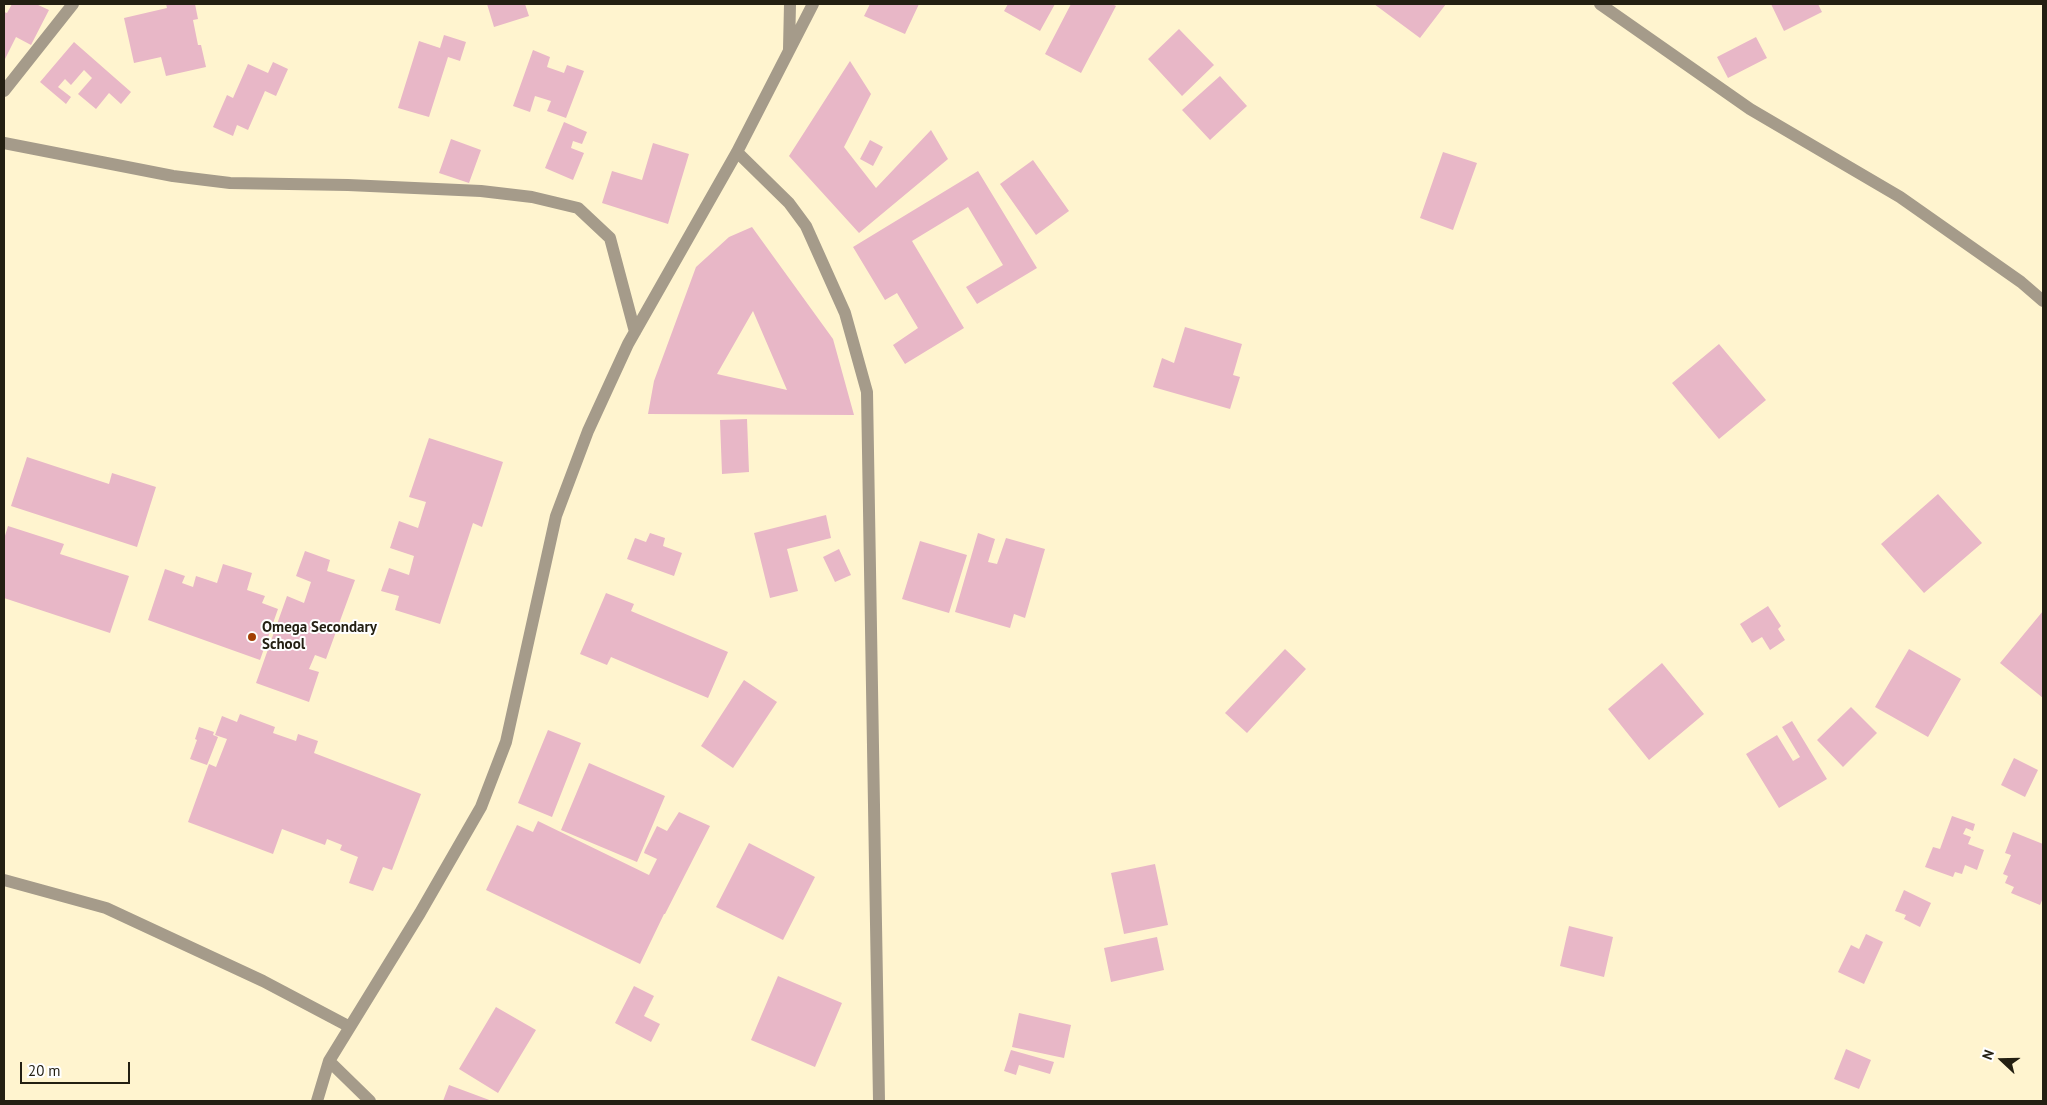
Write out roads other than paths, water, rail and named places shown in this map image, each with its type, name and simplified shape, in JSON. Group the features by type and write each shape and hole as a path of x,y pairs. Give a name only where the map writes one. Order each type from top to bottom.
{"street":[{"path":"4,91 73,4"},
{"path":"789,52 790,4"},
{"path":"317,1101 329,1061 452,860 481,807 506,742 556,516 588,431 635,332 737,152 814,4"},
{"path":"1600,4 1750,109 1900,197 2021,282 2043,301"},
{"path":"4,143 173,176 230,183 348,185 481,191 532,197 578,208 610,238 635,332"},
{"path":"737,152 789,203 806,226 846,313 867,392 879,1101"},
{"path":"4,880 106,908 263,981 350,1027"},
{"path":"329,1061 370,1101"}],"place":[{"name":"Omega Secondary School","path":"252,637"}]}
